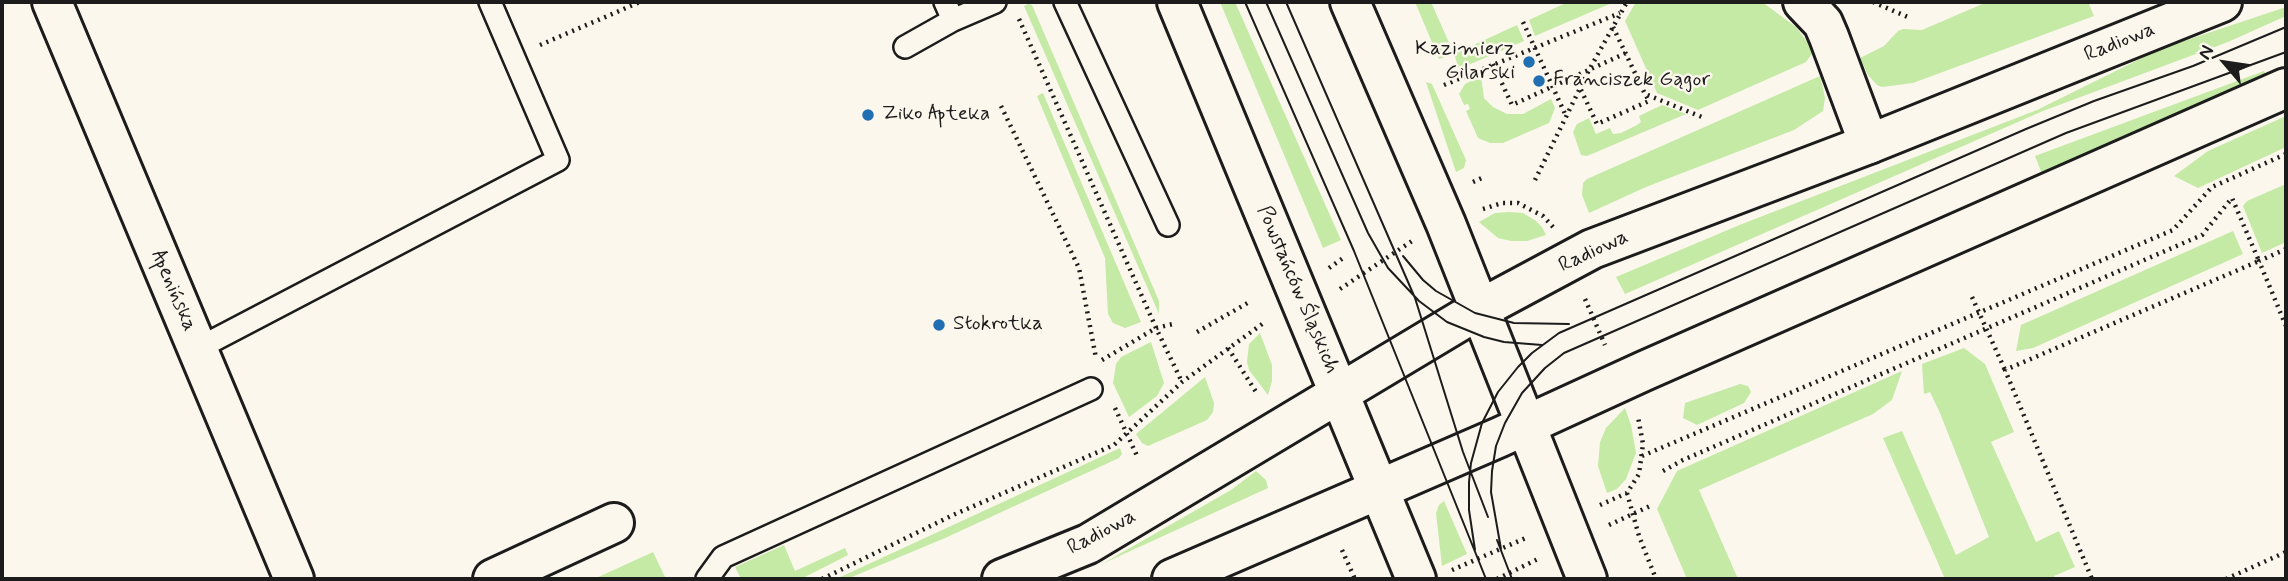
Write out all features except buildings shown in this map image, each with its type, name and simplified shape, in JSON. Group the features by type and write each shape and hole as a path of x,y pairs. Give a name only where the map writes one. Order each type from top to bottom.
{"street":[{"name":"Apenińska","path":"51,2 294,579"},
{"name":"Powstańców Śląskich","path":"1177,2 1416,579"},
{"path":"1350,2 1480,309 1587,579"},
{"path":"1803,2 1816,15 1829,37 1869,144"},
{"name":"Radiowa","path":"1003,579 1088,544 1480,309 1592,249 1869,144 2222,2"},
{"path":"1172,579 1527,425 2286,88"},
{"path":"493,579 614,523"}],"lane":[{"path":"197,349 558,160 490,2"},
{"path":"905,47 949,11 995,2"},
{"path":"1065,2 1168,225"},
{"path":"707,579 723,557 1091,389"}],"path":[{"path":"514,57 640,2"},
{"path":"1535,180 1589,70 1627,2"},
{"path":"1873,2 1910,18"},
{"path":"1444,85 1620,13"},
{"path":"1017,14 1182,382"},
{"path":"1523,22 1566,116"},
{"path":"1575,77 1597,124 1649,101 1613,27"},
{"path":"1493,64 1511,104 1626,54"},
{"path":"1646,94 1702,117"},
{"path":"1001,106 1079,268 1097,363 1156,328 1173,324"},
{"path":"1642,456 2173,230 2212,187 2286,154"},
{"path":"1663,471 2202,235 2232,198 2286,326"},
{"path":"1475,212 1496,205 1518,203 1536,211 1552,224 1640,421 1642,456 1639,474 1627,493 1639,536 1656,579"},
{"path":"1340,288 1408,244"},
{"path":"2005,370 2286,249"},
{"path":"1328,268 1346,256"},
{"path":"1972,298 1981,313 2092,579"},
{"path":"1196,332 1251,301"},
{"path":"822,579 953,515 1114,445 1182,382 1261,324"},
{"path":"1112,399 1138,458"},
{"path":"2226,579 2286,552"}],"green space":[{"path":"1220,2 1235,2 1341,240 1323,248"},
{"path":"1415,2 1431,2 1454,54 1439,59"},
{"path":"1568,2 1614,2 1535,36 1529,20"},
{"path":"1636,2 1762,2 1796,27 1814,51 1806,62 1698,110 1657,93 1625,21"},
{"path":"1987,2 2088,2 2094,16 1913,83 1882,87 1868,75 1860,58 1884,46 1898,31 1922,30"},
{"path":"1032,5 1159,301 1159,314 1024,6"},
{"path":"2286,7 2286,16 2228,42 2043,111 1625,294 1616,277 1742,224 2037,110 2160,49"},
{"path":"1517,25 1524,41 1459,69 1454,54"},
{"path":"2264,71 2266,75 2042,174 2035,156"},
{"path":"1481,76 1484,98 1493,107 1507,114 1523,114 1551,99 1555,108 1549,123 1503,143 1490,143 1478,138 1466,111 1470,109 1468,104 1464,105 1459,94 1465,84"},
{"path":"1820,76 1825,98 1823,111 1794,130 1646,187 1589,213 1582,195 1583,183 1587,179"},
{"path":"1426,82 1432,84 1466,160 1464,168 1456,172"},
{"path":"1043,93 1141,322 1125,328 1113,323 1108,314 1105,258 1037,96"},
{"path":"1662,105 1686,114 1587,156 1581,155 1573,132 1577,124 1589,118 1596,134 1610,128 1613,134 1621,133 1641,122 1639,116"},
{"path":"2286,116 2286,147 2198,188 2174,176 2208,151"},
{"path":"2286,184 2286,242 2262,253 2243,206 2247,201"},
{"path":"1495,213 1523,213 1536,221 1546,235 1527,241 1511,241 1498,238 1479,222"},
{"path":"2233,231 2243,254 2033,348 2016,351 2021,325"},
{"path":"1260,333 1272,365 1272,381 1268,395 1249,370 1247,362 1249,344"},
{"path":"1151,342 1164,383 1157,396 1129,417 1113,383 1116,364 1121,357"},
{"path":"1964,348 1985,364 2014,432 1991,442 2036,542 2059,531 2075,567 2054,576 2055,579 1945,579 1883,438 1902,431 1956,555 1989,537 1940,413 1930,392 1924,394 1922,364"},
{"path":"1902,371 1892,400 1873,414 1699,490 1738,579 1687,579 1657,509 1677,471"},
{"path":"1205,377 1214,403 1213,412 1207,420 1148,446 1142,443 1136,434"},
{"path":"1740,384 1748,386 1751,392 1744,403 1697,425 1683,418 1685,403"},
{"path":"1625,408 1636,453 1626,479 1617,489 1607,493 1598,466 1600,442 1606,428"},
{"path":"1120,448 1122,454 1119,458 945,538 847,579 836,579"},
{"path":"1256,471 1266,480 1268,488 1102,564 1231,490"},
{"path":"1444,501 1467,554 1442,566 1436,513"},
{"path":"784,545 795,571 845,548 848,555 801,579 741,579 735,567"},
{"path":"653,552 666,579 594,579"}],"tram line":[{"path":"1245,2 1354,251 1486,579"},
{"path":"1266,2 1368,233 1388,268 1419,301 1447,322 1504,342 1542,345"},
{"path":"1286,2 1415,298 1463,452 1488,517"},
{"path":"1475,550 1469,510 1469,482 1471,463 1482,423 1498,392 1518,367 1559,333 2026,129 2094,101 2193,66 2286,27"},
{"path":"1501,549 1491,492 1496,446 1522,393 1545,368 1564,353 2066,133 2286,52"},
{"path":"1403,256 1436,291 1475,313 1514,323 1569,324"},
{"path":"1497,540 1512,579"}],"place":[{"name":"Kazimierz Gilarski","path":"1529,62"},
{"name":"Franciszek Gągor","path":"1539,81"},
{"name":"Ziko Apteka","path":"868,115"},
{"name":"Stokrotka","path":"939,325"}]}
